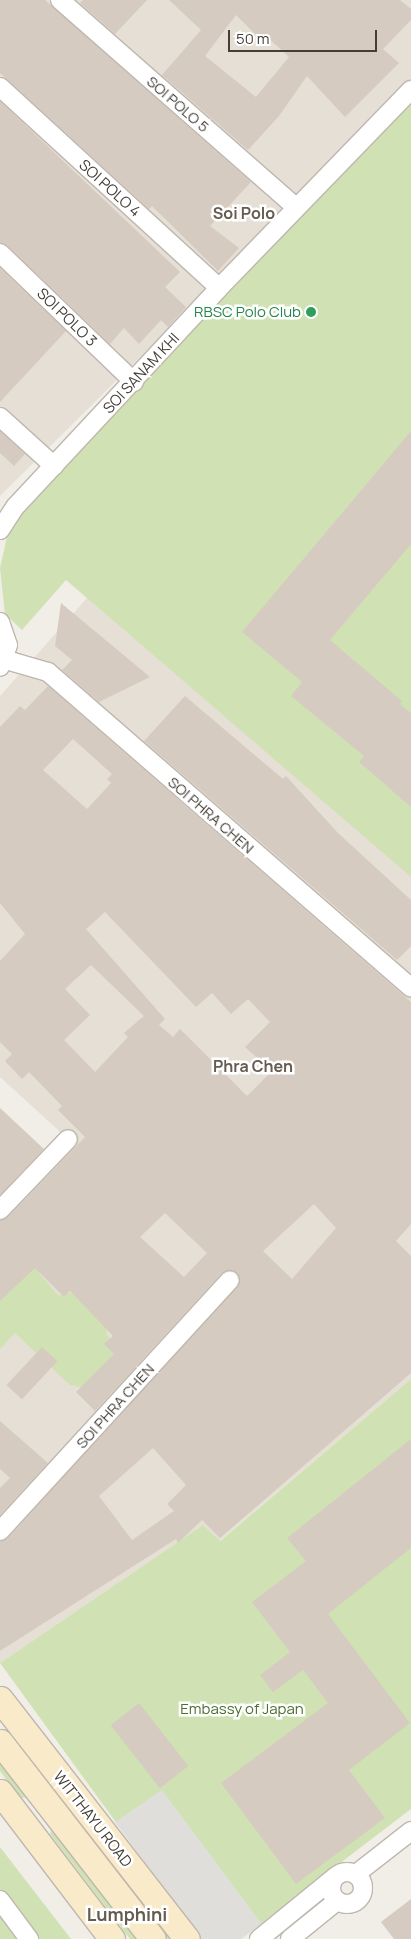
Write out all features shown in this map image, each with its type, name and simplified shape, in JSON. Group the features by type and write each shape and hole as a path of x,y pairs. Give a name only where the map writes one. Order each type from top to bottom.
{"main road":[{"name":"WITTHAYU ROAD","path":"0,1699 187,1939"},
{"name":"WITTHAYU ROAD","path":"0,1742 153,1939"},
{"path":"0,1792 112,1939"},
{"path":"29,1830 74,1796"}],"street":[{"name":"SOI POLO 5","path":"60,0 296,208"},
{"name":"SOI POLO 4","path":"0,87 219,288"},
{"name":"SOI SANAM KHI","path":"0,530 15,507 134,382 219,288 411,90"},
{"name":"SOI POLO 3","path":"0,253 134,382"},
{"path":"0,417 54,466"},
{"path":"0,622 8,645 2,663"},
{"name":"SOI PHRA CHEN","path":"2,663 48,672 411,987"},
{"path":"0,1210 68,1139"},
{"name":"SOI PHRA CHEN","path":"0,1531 230,1280"},
{"path":"356,1874 411,1832"},
{"path":"259,1939 335,1877 345,1872 356,1874 362,1882 361,1897 347,1904 337,1901 331,1892 335,1877"},
{"path":"0,1900 29,1939"},
{"path":"290,1939 337,1901"}],"shaded area":[{"path":"0,0 411,0 411,88 0,496"},
{"path":"87,598 411,875 411,1379 219,1541 203,1525 0,1663 0,1212 68,1139 0,1077 0,696"},
{"path":"162,1790 261,1923 241,1939 201,1939 115,1822"}],"green space":[{"name":"RBSC Polo Club","path":"411,100 411,877 66,580 22,630 5,614 0,568 10,524"},
{"path":"54,1256 39,1273 58,1295 77,1292 110,1321 106,1334 129,1357 137,1376 123,1389 100,1391 70,1385 15,1333 0,1349 0,1280"},
{"name":"Embassy of Japan","path":"411,1379 411,1809 241,1939 201,1939 0,1663 203,1525 220,1541"},
{"path":"0,1755 28,1794 26,1798 19,1797 0,1771"},
{"path":"80,1819 178,1939 168,1939 80,1826"},
{"path":"52,1827 142,1939 130,1939 50,1834"},
{"path":"0,1847 71,1939 0,1939"}],"building":[{"path":"0,0 45,0 251,182 210,226 239,248 218,271 152,206 149,209 0,73"},
{"path":"83,0 147,0 115,34 80,3"},
{"path":"169,0 400,0 411,9 411,20 383,49 399,63 345,117 307,76 279,116 248,150 162,75 201,30","holes":["236,15 260,39 264,34 289,57 256,97 205,56"]},
{"path":"0,101 180,272 165,287 186,307 168,327 161,320 139,344 124,328 110,344 7,245 0,243"},
{"path":"0,268 66,331 0,402"},
{"path":"0,431 25,454 14,466 0,453"},
{"path":"411,431 411,544 330,640 402,701 400,704 411,713 411,807 359,762 364,756 291,696 302,682 242,632"},
{"path":"61,603 150,677 99,702 62,670 72,660 55,646"},
{"path":"48,686 411,1002 411,1224 396,1241 411,1256 411,1373 220,1538 202,1520 178,1543 176,1539 0,1651 0,1541 8,1538 240,1282 233,1270 222,1273 95,1411 76,1392 114,1354 104,1344 113,1336 70,1291 64,1297 35,1268 0,1301 0,1220 8,1217 85,1137 58,1110 62,1106 29,1072 22,1079 5,1061 12,1054 0,1042 0,961 25,934 0,903 0,727 20,706 25,710","holes":["73,739 112,774 107,779 111,783 87,809 43,770","105,912 196,1007 212,993 231,1014 248,999 270,1022 245,1047 272,1071 247,1096 180,1029 173,1037 159,1025 165,1019 86,929","91,965 144,1016 124,1033 128,1037 95,1072 64,1040 90,1015 65,989","314,1204 336,1228 292,1279 263,1251","165,1213 207,1253 184,1277 140,1237","153,1448 186,1485 167,1504 174,1511 132,1540 99,1496"]},
{"path":"185,696 283,779 286,776 338,833 411,900 411,946 397,960 144,741"},
{"path":"0,1108 44,1149 0,1195"},
{"path":"42,1347 57,1361 22,1399 7,1385"},
{"path":"0,1421 48,1463 0,1515 0,1488 10,1478 0,1469"},
{"path":"411,1439 411,1548 328,1614 410,1723 349,1770 385,1818 296,1884 221,1783 328,1703 303,1670 273,1692 260,1675 290,1652 252,1602 306,1561 287,1538"},
{"path":"139,1703 188,1766 160,1788 111,1725"},
{"path":"411,1899 411,1939 394,1939 381,1922"}],"place":[{"name":"RBSC Polo Club","path":"311,312"}],"district":[{"name":"Soi Polo","path":"244,213"},
{"name":"Phra Chen","path":"253,1066"},
{"name":"Lumphini","path":"127,1914"}]}
